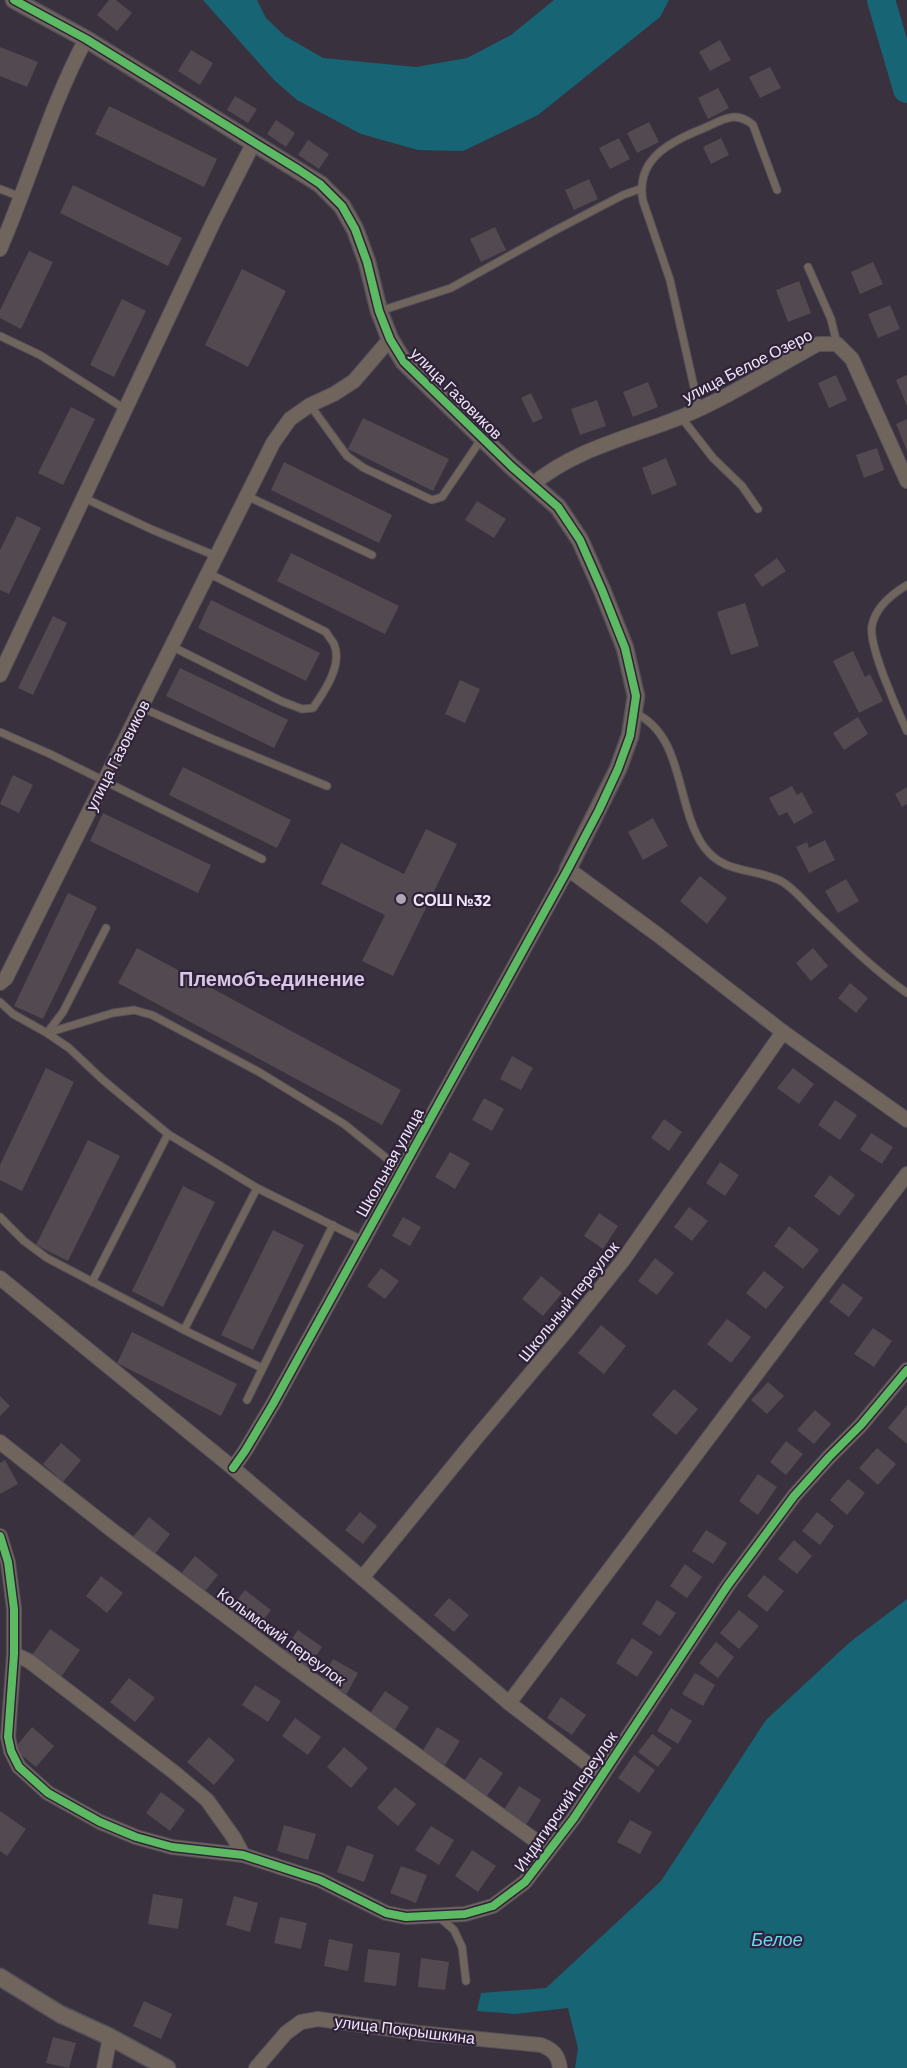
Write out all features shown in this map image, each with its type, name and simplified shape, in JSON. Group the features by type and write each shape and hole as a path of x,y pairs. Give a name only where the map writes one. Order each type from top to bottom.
{"street":[{"name":"улица Газовиков","path":"14,0 86,39 320,184 342,206 355,229 367,262 379,311 390,339 404,362 482,438 558,507 580,540 625,648 636,696 630,736 618,769 568,869"},
{"path":"0,249 44,135 86,39"},
{"path":"0,675 82,497 254,142"},
{"name":"улица Газовиков","path":"0,983 6,978 273,443 290,419 310,405 334,394 354,381 390,339"},
{"name":"улица Белое Озеро","path":"532,485 561,465 593,450 699,409 818,344 837,344 852,359 907,481"},
{"path":"568,869 783,1032 907,1120"},
{"name":"Школьная улица","path":"233,1468 273,1404 400,1169 568,869"},
{"name":"Школьный переулок","path":"362,1578 624,1259 783,1032"},
{"path":"509,1702 907,1174"},
{"path":"0,1278 233,1468 509,1702 602,1775"},
{"name":"Индигирский переулок","path":"0,1536 8,1562 14,1609 14,1654 8,1737 11,1751 19,1767 48,1793 100,1822 136,1837 172,1847 243,1855 320,1880 386,1913 406,1917 465,1914 493,1906 525,1882 574,1818 728,1585 788,1505 829,1457 861,1425 907,1370"},
{"name":"Колымский переулок","path":"0,1442 113,1531 277,1654 548,1851"},
{"path":"14,1654 30,1661 207,1800 243,1855"},
{"path":"0,1977 60,2014 110,2037 167,2068"},
{"name":"улица Покрышкина","path":"256,2068 286,2033 301,2022 318,2019 541,2045 551,2049 558,2057 560,2068"},
{"path":"104,2068 110,2037"}],"lane":[{"path":"699,409 670,280 640,189 642,179 650,163 662,149 677,139 732,116 744,117 753,125 777,190"},
{"path":"0,189 21,196"},
{"path":"379,311 451,288 552,231 623,195 640,189"},
{"path":"808,267 831,319 837,344"},
{"path":"0,336 40,355 125,409"},
{"path":"310,405 347,456 364,468 432,500 442,497 482,438"},
{"path":"681,417 713,458 742,486 758,509"},
{"path":"246,496 372,555"},
{"path":"82,497 216,556"},
{"path":"171,646 281,701 302,709 313,708 325,690 336,662 335,645 326,632 208,573"},
{"path":"907,585 880,607 871,627 876,653 907,732"},
{"path":"140,707 327,786"},
{"path":"635,713 647,719 660,733 671,754 691,823 704,846 718,862 783,882 871,965 907,993"},
{"path":"0,732 50,754 262,859"},
{"path":"47,1033 63,1012 106,928"},
{"path":"0,1002 14,1014 69,1048 103,1080 168,1134 257,1188 362,1240"},
{"path":"47,1033 113,1013 134,1010 152,1015 259,1072 344,1124 400,1169"},
{"path":"92,1282 168,1134"},
{"path":"184,1330 257,1188"},
{"path":"0,1217 24,1241 47,1258 262,1368"},
{"path":"247,1400 333,1225"},
{"path":"439,1916 454,1930 462,1947 466,1981"}],"water":[{"path":"203,0 257,0 266,18 285,36 323,58 416,67 467,58 511,35 554,0 669,0 660,17 538,115 463,151 418,150 361,134 297,100 275,81"},
{"name":"Белое","path":"907,1599 907,2068 575,2068 578,2048 568,2008 515,2014 477,2011 481,1993 546,1988 661,1881 766,1720 850,1642"}],"building":[{"path":"109,0 116,0 132,13 117,31 97,15"},
{"path":"720,40 731,60 710,71 699,52"},
{"path":"0,47 38,62 27,87 0,76"},
{"path":"191,50 213,63 200,85 178,71"},
{"path":"770,67 781,88 760,98 749,77"},
{"path":"718,88 729,108 708,119 698,98"},
{"path":"235,96 257,109 248,123 227,110"},
{"path":"109,106 217,159 204,187 95,134"},
{"path":"276,120 295,133 286,147 267,134"},
{"path":"649,122 659,142 637,153 627,133"},
{"path":"619,138 630,159 610,169 599,148"},
{"path":"721,138 729,155 711,164 703,147"},
{"path":"308,140 329,154 319,169 298,155"},
{"path":"589,179 598,199 574,210 565,190"},
{"path":"73,185 182,238 168,266 60,213"},
{"path":"495,227 506,250 481,262 470,239"},
{"path":"29,251 53,262 21,329 0,318 0,310"},
{"path":"873,262 883,284 860,294 851,272"},
{"path":"242,269 286,291 248,367 205,345"},
{"path":"799,281 811,313 788,322 776,290"},
{"path":"122,299 146,311 114,377 90,365"},
{"path":"890,305 900,329 878,338 868,314"},
{"path":"836,375 847,400 829,408 818,383"},
{"path":"907,375 907,406 896,380"},
{"path":"648,382 658,407 633,417 623,392"},
{"path":"531,393 543,418 533,423 521,398"},
{"path":"597,400 606,426 580,435 571,409"},
{"path":"71,407 95,419 63,485 38,473"},
{"path":"363,418 449,459 433,491 348,449"},
{"path":"907,419 907,451 896,424"},
{"path":"877,448 884,470 864,478 856,455"},
{"path":"666,458 677,485 652,495 642,468"},
{"path":"284,462 392,515 379,543 271,490"},
{"path":"477,501 506,519 494,538 465,520"},
{"path":"17,516 41,528 9,594 0,590 0,550"},
{"path":"291,553 399,606 385,634 277,581"},
{"path":"777,558 786,571 762,587 754,575"},
{"path":"211,600 320,653 306,681 198,628"},
{"path":"745,603 759,646 731,655 717,612"},
{"path":"53,616 67,623 33,695 18,688"},
{"path":"853,651 865,677 870,674 883,701 859,713 833,661"},
{"path":"180,668 288,720 274,748 166,696"},
{"path":"460,680 480,689 465,723 445,714"},
{"path":"858,717 868,734 844,750 833,733"},
{"path":"183,767 291,820 277,848 169,795"},
{"path":"13,775 33,785 19,813 0,804"},
{"path":"792,786 797,795 802,792 813,813 794,824 787,812 779,816 769,798"},
{"path":"907,787 907,804 902,807 895,794"},
{"path":"103,813 211,865 198,893 90,841"},
{"path":"653,818 668,846 643,860 628,832"},
{"path":"426,829 457,844 393,976 362,961 385,915 321,884 341,843 404,874"},
{"path":"825,840 835,860 809,873 796,847 807,842 809,848"},
{"path":"700,876 727,898 707,924 680,901"},
{"path":"846,879 859,901 838,913 825,891"},
{"path":"68,893 97,907 43,1019 14,1006"},
{"path":"137,948 401,1090 382,1125 118,983"},
{"path":"813,948 828,966 811,981 796,963"},
{"path":"850,983 868,998 856,1013 838,998"},
{"path":"512,1056 533,1068 521,1090 500,1079"},
{"path":"46,1068 74,1082 22,1191 0,1180 0,1165"},
{"path":"793,1068 814,1084 799,1104 777,1088"},
{"path":"484,1098 504,1109 492,1131 472,1120"},
{"path":"835,1100 857,1115 840,1140 818,1125"},
{"path":"664,1119 682,1132 669,1151 651,1138"},
{"path":"871,1133 893,1147 882,1164 860,1150"},
{"path":"88,1140 120,1156 68,1261 36,1245"},
{"path":"450,1152 470,1163 455,1189 435,1177"},
{"path":"720,1162 739,1175 725,1196 706,1183"},
{"path":"830,1175 855,1195 839,1216 814,1196"},
{"path":"183,1186 215,1202 163,1307 132,1291"},
{"path":"689,1207 708,1221 692,1241 674,1227"},
{"path":"599,1213 618,1226 603,1249 584,1236"},
{"path":"403,1217 421,1227 410,1246 392,1236"},
{"path":"789,1226 819,1250 803,1269 774,1246"},
{"path":"273,1230 304,1245 253,1350 221,1335"},
{"path":"655,1258 674,1273 657,1295 638,1281"},
{"path":"381,1268 399,1281 385,1299 367,1286"},
{"path":"764,1271 784,1287 766,1309 746,1293"},
{"path":"541,1276 562,1293 543,1316 522,1299"},
{"path":"843,1283 863,1298 849,1317 829,1302"},
{"path":"727,1319 751,1337 731,1363 707,1344"},
{"path":"601,1325 626,1346 604,1374 578,1353"},
{"path":"873,1328 892,1341 874,1367 854,1354"},
{"path":"132,1332 237,1384 221,1416 117,1363"},
{"path":"768,1382 784,1396 767,1414 751,1400"},
{"path":"674,1389 698,1409 676,1435 652,1415"},
{"path":"0,1396 10,1406 0,1416"},
{"path":"907,1405 907,1444 888,1428"},
{"path":"815,1410 831,1424 814,1444 797,1430"},
{"path":"786,1441 803,1454 786,1475 770,1462"},
{"path":"61,1443 81,1460 63,1482 43,1464"},
{"path":"877,1448 896,1464 878,1485 859,1468"},
{"path":"5,1460 18,1484 0,1494 0,1463"},
{"path":"758,1474 777,1487 758,1515 739,1501"},
{"path":"848,1479 865,1493 847,1515 830,1500"},
{"path":"360,1512 377,1526 363,1544 345,1530"},
{"path":"817,1512 834,1526 820,1545 802,1531"},
{"path":"149,1517 170,1534 155,1554 133,1537"},
{"path":"706,1530 727,1543 713,1564 692,1551"},
{"path":"794,1540 812,1556 797,1574 778,1559"},
{"path":"195,1556 218,1575 203,1594 180,1575"},
{"path":"685,1564 702,1577 687,1598 670,1586"},
{"path":"764,1575 784,1591 767,1612 747,1596"},
{"path":"101,1576 123,1593 107,1613 86,1596"},
{"path":"245,1590 271,1610 255,1631 229,1610"},
{"path":"449,1598 469,1615 454,1632 434,1615"},
{"path":"657,1600 676,1613 660,1636 642,1624"},
{"path":"739,1610 759,1626 739,1649 720,1633"},
{"path":"50,1629 80,1650 61,1677 31,1657"},
{"path":"298,1630 322,1647 307,1669 283,1652"},
{"path":"632,1638 653,1652 637,1677 616,1663"},
{"path":"716,1642 734,1657 718,1678 699,1663"},
{"path":"333,1659 358,1673 346,1695 321,1681"},
{"path":"695,1673 715,1685 703,1706 682,1694"},
{"path":"129,1678 155,1698 135,1722 110,1702"},
{"path":"255,1685 281,1701 268,1722 242,1705"},
{"path":"385,1691 409,1707 394,1731 369,1715"},
{"path":"561,1697 586,1715 572,1735 547,1718"},
{"path":"671,1708 692,1721 678,1744 657,1731"},
{"path":"295,1718 321,1737 308,1755 282,1736"},
{"path":"32,1727 54,1746 36,1767 14,1749"},
{"path":"437,1727 460,1741 445,1765 422,1752"},
{"path":"652,1734 672,1748 658,1767 638,1752"},
{"path":"209,1737 235,1760 214,1785 187,1762"},
{"path":"344,1747 368,1768 351,1788 327,1767"},
{"path":"634,1755 655,1770 639,1793 618,1778"},
{"path":"480,1757 503,1773 487,1796 464,1781"},
{"path":"519,1786 541,1800 526,1825 503,1811"},
{"path":"395,1787 416,1804 398,1826 377,1808"},
{"path":"161,1792 185,1810 170,1831 146,1813"},
{"path":"0,1811 26,1829 7,1856 0,1851"},
{"path":"630,1820 652,1832 640,1854 617,1842"},
{"path":"284,1825 316,1834 308,1860 277,1851"},
{"path":"431,1826 454,1840 439,1865 415,1850"},
{"path":"347,1845 374,1855 364,1882 337,1872"},
{"path":"472,1850 496,1866 478,1892 455,1876"},
{"path":"401,1866 427,1875 416,1903 390,1893"},
{"path":"153,1894 183,1899 178,1929 148,1924"},
{"path":"234,1896 258,1903 250,1932 226,1925"},
{"path":"280,1917 307,1923 301,1949 274,1943"},
{"path":"329,1939 353,1944 348,1971 324,1966"},
{"path":"368,1949 400,1953 396,1986 364,1982"},
{"path":"421,1958 449,1962 445,1990 418,1987"},
{"path":"144,2001 172,2014 161,2039 133,2026"},
{"path":"53,2037 76,2043 69,2068 46,2063"}],"waterway":[{"path":"881,0 907,89"}],"cycle path":[{"path":"14,0 86,39 299,170 320,184 342,206 355,229 367,262 379,311 390,339 404,362 511,466 558,507 580,540 625,648 636,696 630,736 599,810 273,1404 233,1468"},
{"path":"0,1536 8,1562 14,1609 14,1654 8,1737 11,1751 19,1767 48,1793 100,1822 136,1837 172,1847 243,1855 320,1880 386,1913 406,1917 465,1914 493,1906 525,1882 574,1818 728,1585 794,1496 861,1425 907,1370"}],"place":[{"name":"СОШ №32","path":"401,899"}],"district":[{"name":"Племобъединение","path":"272,978"}]}
